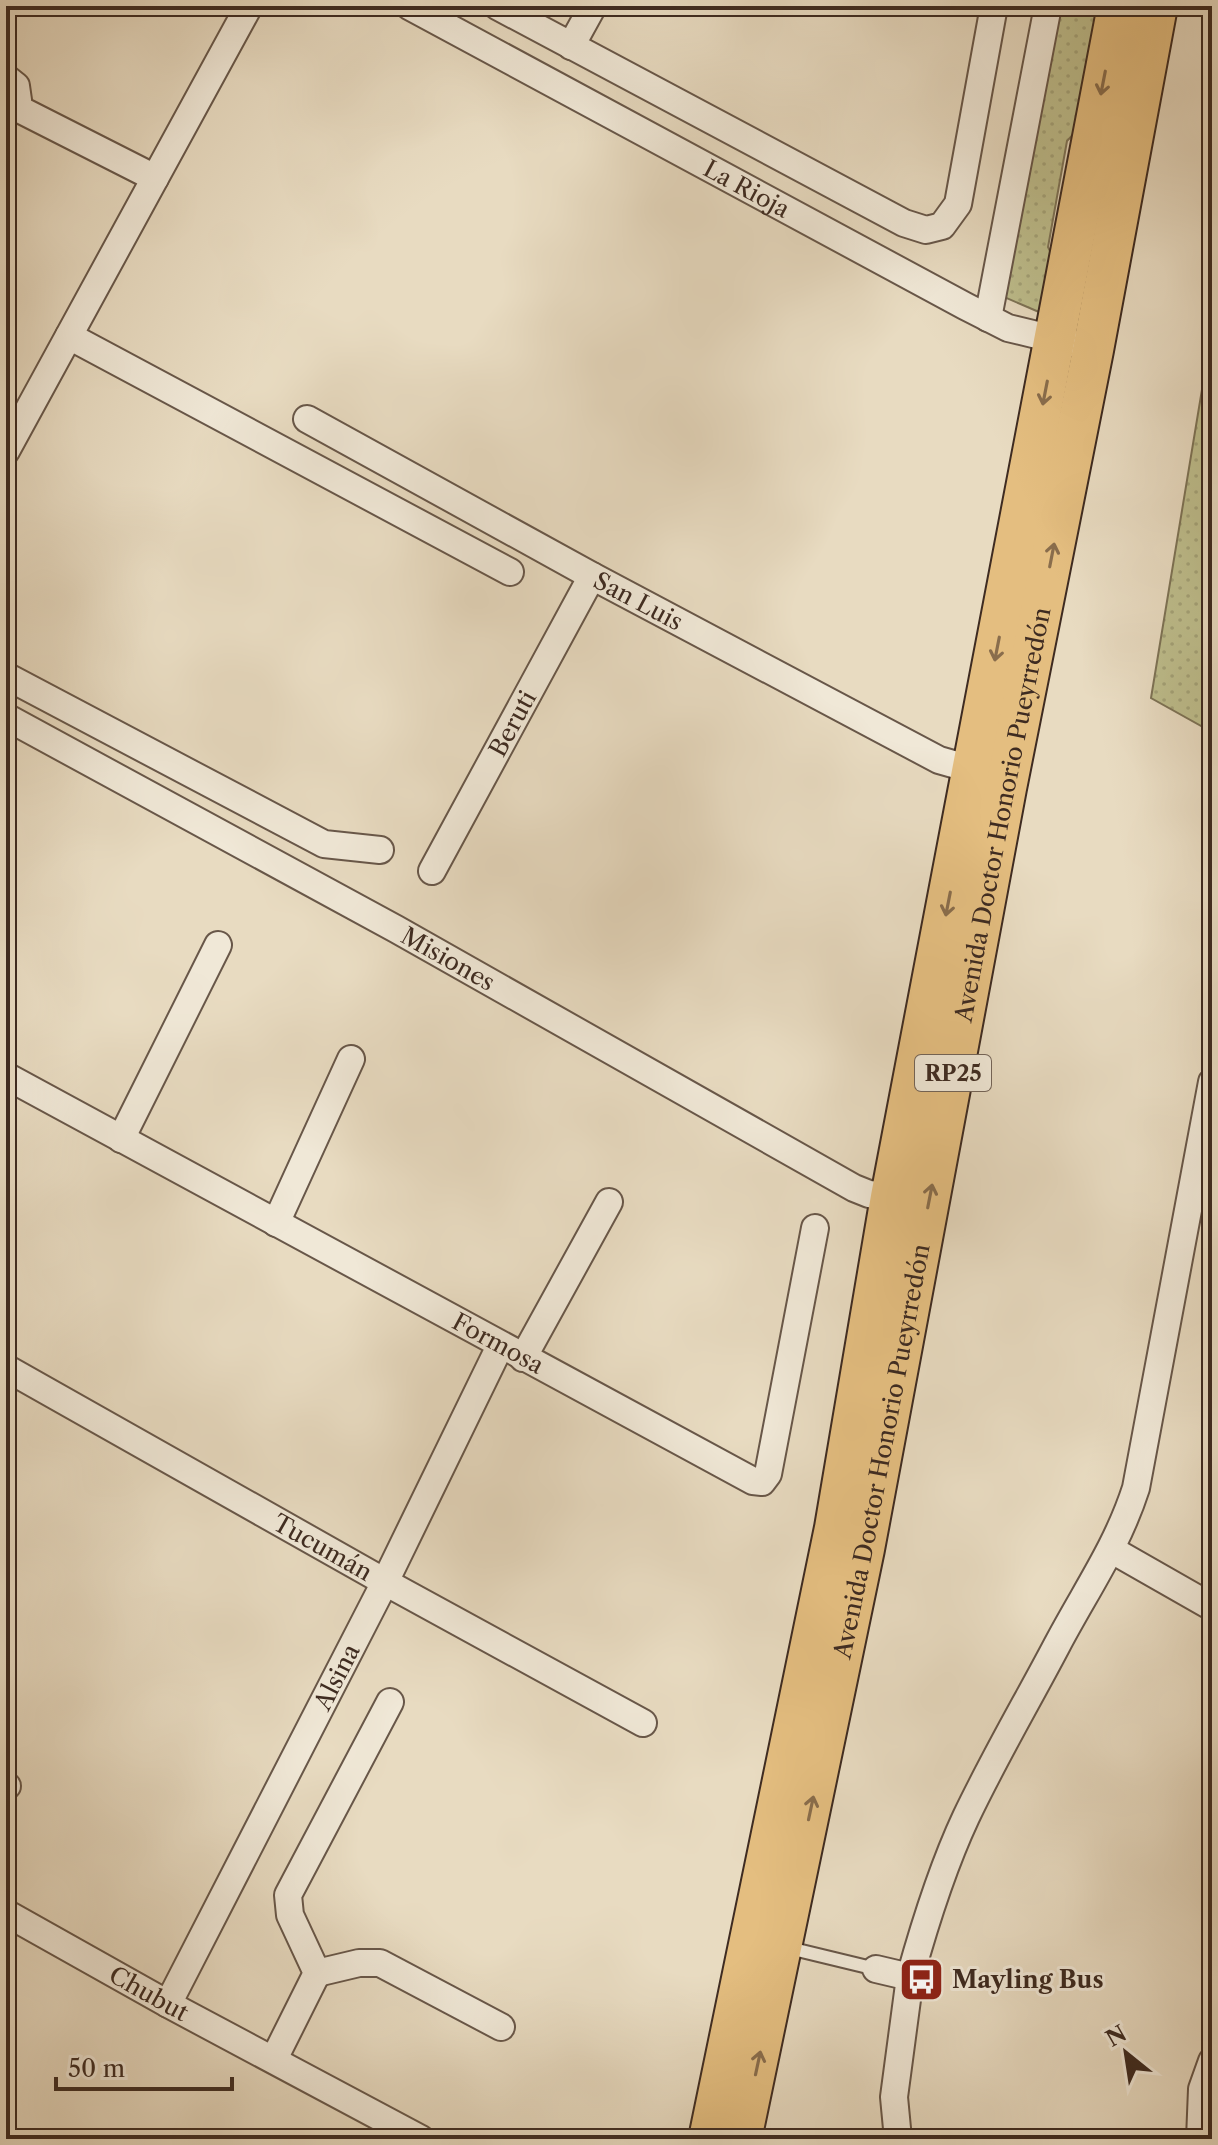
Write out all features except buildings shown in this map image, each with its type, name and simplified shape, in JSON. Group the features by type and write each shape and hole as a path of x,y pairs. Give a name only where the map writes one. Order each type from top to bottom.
{"main road":[{"name":"Avenida Doctor Honorio Pueyrredón","path":"741,2139 767,1943 891,1197 1118,6"},
{"name":"Avenida Doctor Honorio Pueyrredón","path":"709,2139 767,1943 864,1549 1003,804 1157,6"}],"street":[{"path":"6,451 15,412 69,336 249,6"},
{"name":"La Rioja","path":"409,6 988,318 1008,328 1093,350"},
{"path":"497,6 904,223 926,230 942,226 958,204 994,6"},
{"path":"571,46 593,6"},
{"path":"988,318 1048,6"},
{"path":"6,78 16,86 18,93 11,111 155,178"},
{"path":"69,336 510,572"},
{"name":"San Luis","path":"307,419 592,576 939,760 974,770"},
{"name":"Beruti","path":"432,871 592,576"},
{"path":"6,676 324,844 380,850"},
{"name":"Misiones","path":"6,717 396,929 854,1188 891,1197"},
{"path":"121,1139 218,945"},
{"path":"276,1223 351,1059"},
{"name":"Formosa","path":"6,1076 753,1481 762,1482 768,1474 815,1228"},
{"path":"898,2139 894,2097 910,1977 936,1892 965,1818 1077,1607 1112,1550 1136,1488 1212,1082"},
{"name":"Alsina","path":"168,2004 385,1582 512,1352 609,1202"},
{"name":"Tucumán","path":"6,1368 385,1582 643,1723"},
{"path":"1112,1550 1212,1607"},
{"path":"317,1973 290,1915 288,1895 390,1702"},
{"name":"Chubut","path":"6,1913 168,2004 421,2139"},
{"path":"317,1973 359,1963 380,1963 501,2027"},
{"path":"876,1969 910,1977"},
{"path":"274,2059 317,1973"},
{"path":"1200,2139 1202,2089 1212,2061"}],"lane":[{"path":"767,1943 876,1969"}],"green space":[{"path":"1056,6 1104,6 1082,125 1067,141 1048,247 1057,265 1046,315 1004,297"},
{"path":"1212,329 1212,732 1151,698"}],"place":[{"name":"Mayling Bus","path":"921,1979"}]}
